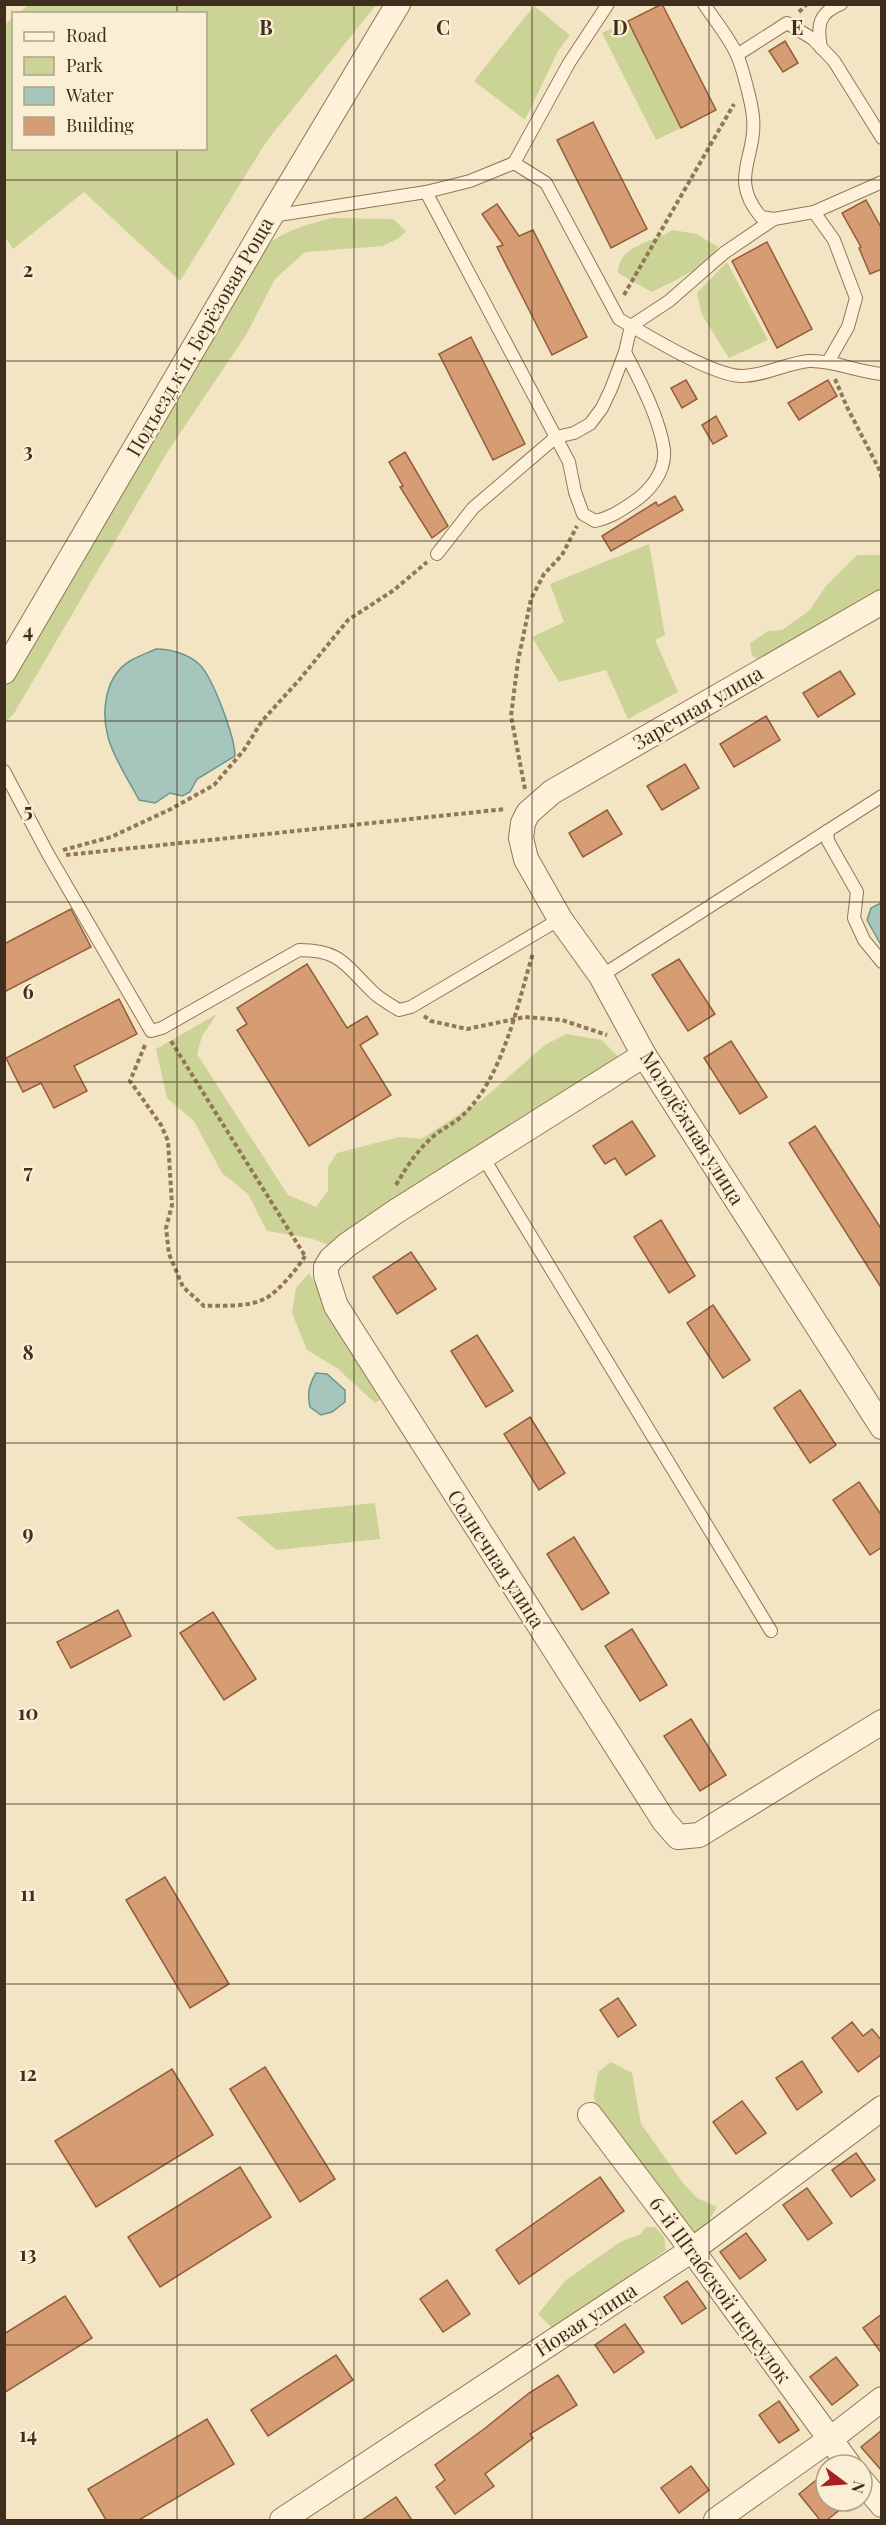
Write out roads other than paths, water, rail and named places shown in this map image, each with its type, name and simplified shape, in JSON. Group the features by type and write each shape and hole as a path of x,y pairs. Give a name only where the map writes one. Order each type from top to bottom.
{"street":[{"name":"Подъезд к п. Берёзовая Роща","path":"4,672 398,4"},
{"name":"Заречная улица","path":"526,814 552,792 882,602"},
{"name":"Молодёжная улица","path":"526,814 521,838 525,859 560,919 601,976 638,1059 882,1427"},
{"path":"483,1157 638,1059"},
{"name":"Солнечная улица","path":"483,1157 347,1245 331,1259 326,1271 336,1306 658,1811 678,1837 699,1835 882,1722"},
{"name":"Новая улица","path":"282,2520 692,2250 882,2108"},
{"name":"6-й Штабской переулок","path":"590,2115 692,2250 839,2453"},
{"path":"716,2520 882,2400"}],"lane":[{"path":"271,216 426,192 470,181 514,163 569,63 608,4"},
{"path":"704,4 737,55 753,118 749,156 743,179 753,208 761,218 774,219 814,212 882,182"},
{"path":"821,48 818,25 820,18 841,4"},
{"path":"737,55 787,23 813,39 834,62 882,138"},
{"path":"514,163 546,183 615,311 620,319 631,326 688,358 739,376 759,374 809,361 828,362 848,369 882,374"},
{"path":"426,192 569,462 575,492 583,514 595,521 610,517 644,496 658,478 664,452 642,386 625,352"},
{"path":"814,212 834,240 856,298 848,327 828,362"},
{"path":"437,554 472,508 556,437 574,433 590,424 602,408 625,352 631,326 669,301 724,254 774,219"},
{"path":"4,771 48,854 157,1029 299,950 317,950 332,955 345,962 377,996 399,1010 411,1007 560,919"},
{"path":"601,976 882,796"},
{"path":"827,831 828,841 857,892 854,918 864,940 882,962"},
{"path":"483,1157 771,1631"}],"water":[{"path":"156,649 185,655 195,660 205,671 222,708 235,756 197,779 190,792 182,796 170,793 155,803 139,800 122,769 108,737 105,705 110,685 122,668 130,661"},
{"path":"881,903 881,945 867,920 871,908"},
{"path":"316,1373 327,1374 345,1390 345,1402 332,1412 321,1415 310,1407 309,1402 309,1389"}]}
